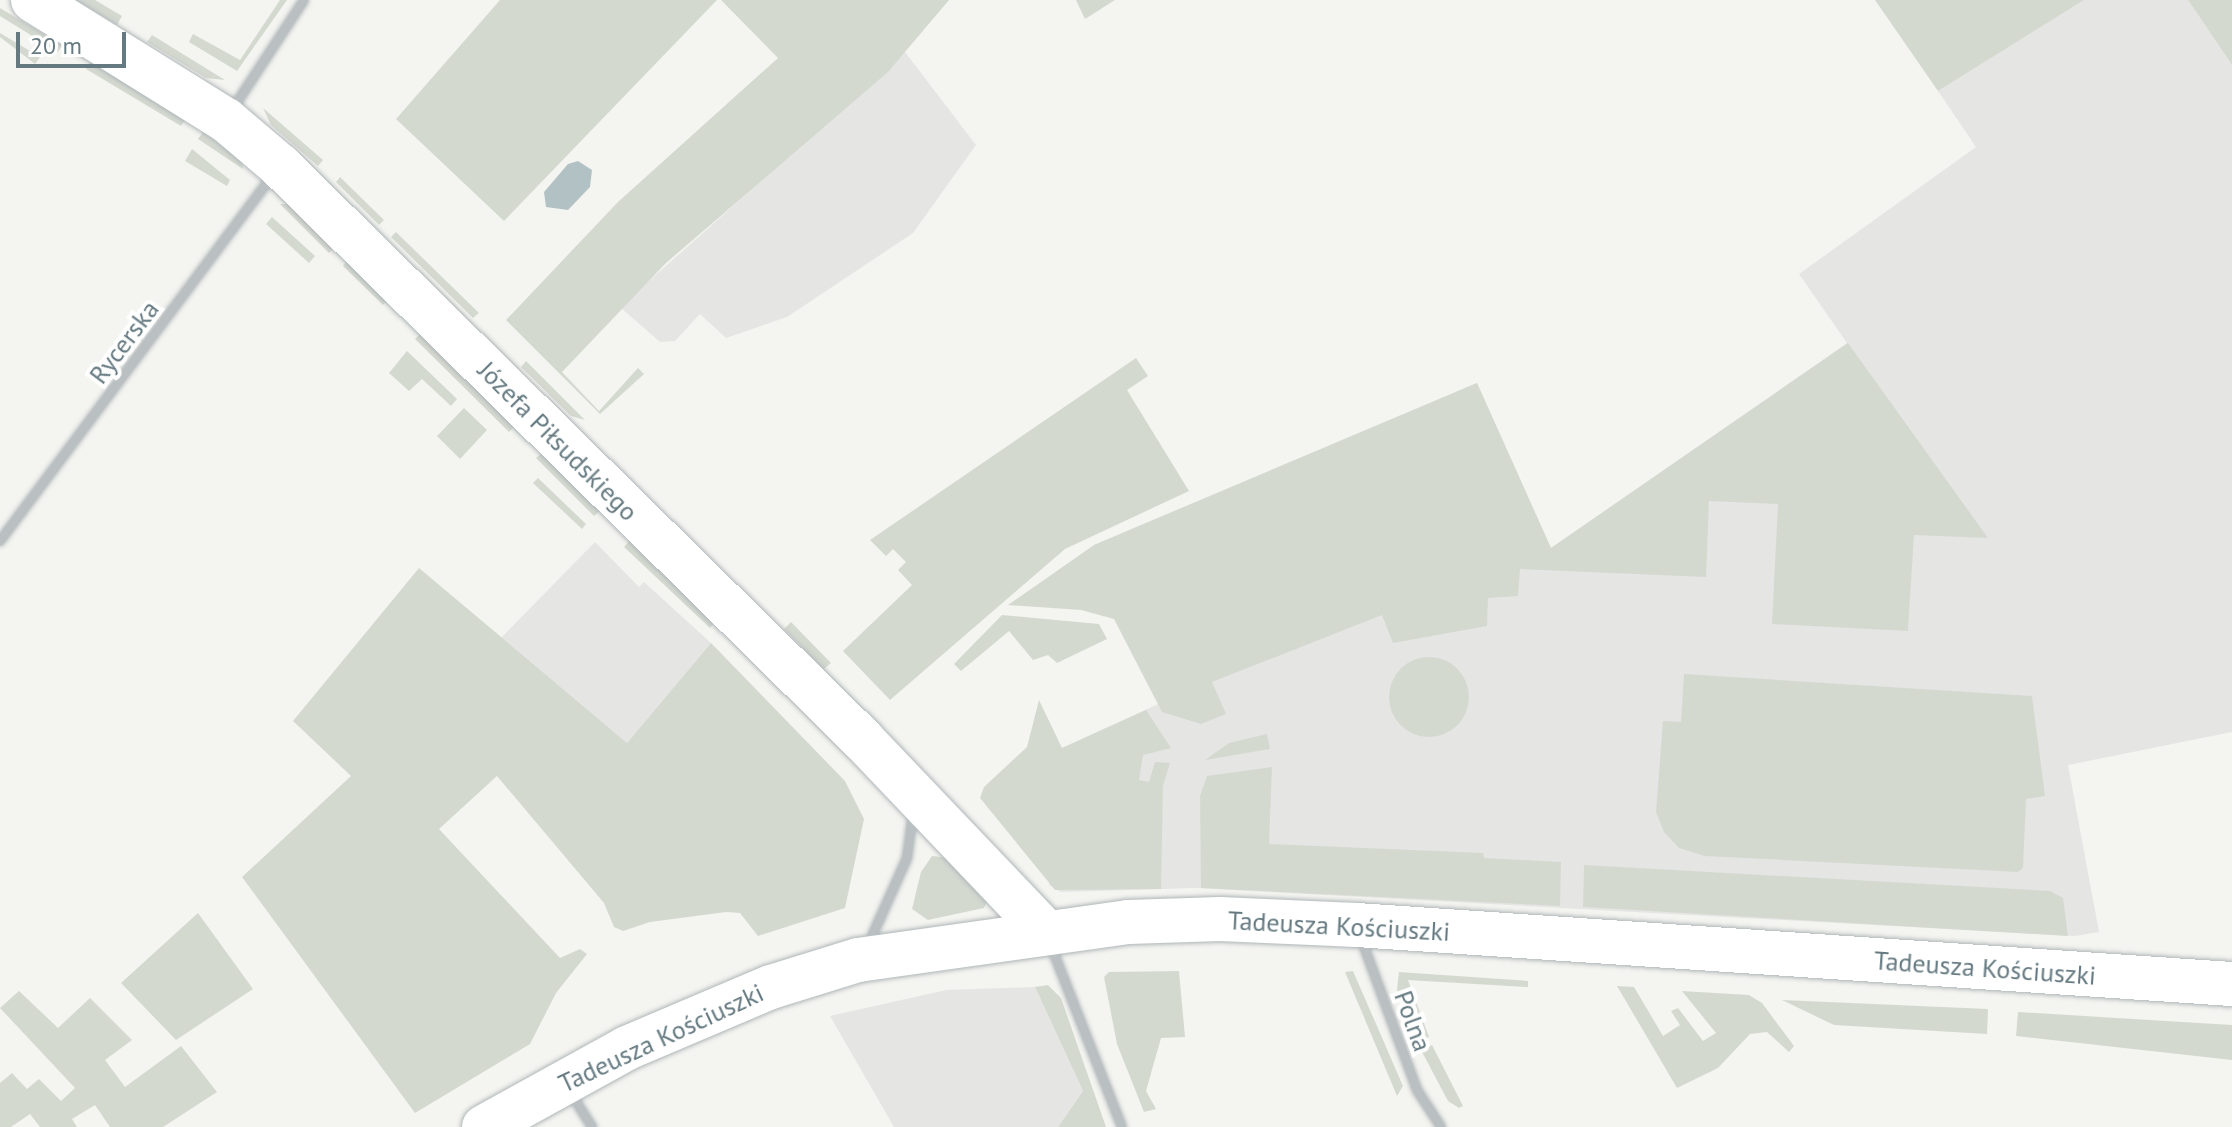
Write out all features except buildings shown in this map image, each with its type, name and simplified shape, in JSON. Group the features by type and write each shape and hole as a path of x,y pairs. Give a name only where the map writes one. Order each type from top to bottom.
{"street":[{"name":"Józefa Piłsudskiego","path":"33,0 226,120 280,166 914,793 1044,930"},
{"path":"226,120 304,0"},
{"name":"Rycerska","path":"0,541 280,166"},
{"path":"858,960 884,917 907,858 914,793"},
{"name":"Tadeusza Kościuszki","path":"484,1127 563,1081 687,1020 858,960 1044,930 1177,920 1357,925 2232,984"},
{"name":"Polna","path":"1357,925 1417,1090 1441,1127"},
{"path":"1044,930 1122,1127"},
{"path":"563,1081 592,1127"}],"shaded area":[{"path":"76,0 95,0 122,16 117,25"},
{"path":"280,0 287,0 237,71 189,42 193,34 240,60"},
{"path":"500,0 717,0 504,221 396,119"},
{"path":"721,0 949,0 888,72 666,263 562,372 599,411 638,368 644,374 600,414 506,320 618,202 778,58"},
{"path":"1076,0 1115,0 1085,19"},
{"path":"1875,0 2084,0 1938,91"},
{"path":"2084,0 2188,0 2232,65 2232,732 2068,765 2099,932 2075,936 1196,888 1061,892 1049,885 1051,753 1167,700 1094,545 1477,383 1551,548 1847,343 1799,274 1976,147 1938,91"},
{"path":"2188,0 2232,0 2232,65"},
{"path":"0,8 62,45 58,52 0,16"},
{"path":"0,33 40,57 35,64 0,37"},
{"path":"152,35 225,80 206,78 147,42"},
{"path":"905,52 976,145 913,233 787,317 726,338 700,314 675,341 660,342 620,307"},
{"path":"90,62 185,120 181,126 86,69"},
{"path":"263,108 323,160 318,166 271,125"},
{"path":"203,132 242,161 243,169 198,139"},
{"path":"192,149 230,180 227,186 185,161"},
{"path":"578,161 592,170 590,187 568,210 546,207 544,192 568,164"},
{"path":"340,177 384,220 379,225 336,182"},
{"path":"280,204 289,204 335,247 329,253"},
{"path":"272,217 315,256 309,263 266,224"},
{"path":"396,232 479,313 473,318 391,237"},
{"path":"348,260 388,299 383,305 343,266"},
{"path":"421,333 515,426 509,432 415,339"},
{"path":"1848,343 1988,538 1914,535 1908,631 1772,624 1778,504 1709,501 1706,577 1520,569 1518,596 1488,598 1487,626 1393,643 1382,615 1212,682 1226,714 1201,724 1162,712 1114,619 1081,610 1008,605 1094,545 1477,383 1551,548"},
{"path":"407,351 457,399 451,406 422,379 409,391 389,373"},
{"path":"1136,358 1148,376 1127,390 1189,491 1065,549 890,700 843,651 912,585 898,570 906,562 893,549 886,556 870,540"},
{"path":"526,361 585,420 571,416 521,367"},
{"path":"464,408 487,430 460,459 437,436"},
{"path":"542,453 600,511 594,516 536,458"},
{"path":"538,478 586,524 582,529 533,483"},
{"path":"630,540 715,622 710,628 624,547"},
{"path":"595,542 639,587 644,582 711,643 627,743 499,640"},
{"path":"419,568 627,743 711,643 845,781 864,819 845,908 758,936 740,913 726,912 650,922 623,931 614,927 604,903 497,776 439,829 560,958 580,949 587,954 556,993 530,1044 415,1113 242,877 351,776 293,721"},
{"path":"1002,615 1099,624 1107,639 1057,663 1048,655 1033,660 1009,631 961,671 954,664"},
{"path":"791,622 831,663 824,669 784,629"},
{"path":"1429,657 1444,660 1457,669 1466,682 1469,697 1466,712 1457,725 1444,734 1429,737 1414,734 1401,725 1392,712 1389,697 1392,682 1401,669 1414,660"},
{"path":"1684,674 2032,696 2045,796 2026,799 2023,868 2018,872 1705,856 1679,848 1664,832 1656,812 1663,721 1681,722"},
{"path":"1039,700 1062,748 1146,710 1171,748 1143,755 1139,780 1149,782 1155,762 1170,763 1163,786 1161,889 1055,890 980,798 984,787 1027,747"},
{"path":"1267,734 1270,749 1205,760 1229,743"},
{"path":"1272,767 1269,844 1483,853 1484,858 1561,862 1560,906 1201,888 1200,796 1207,776"},
{"path":"932,856 949,858 987,901 984,908 928,920 912,909 921,872"},
{"path":"1584,865 2050,891 2063,898 2068,936 1583,907"},
{"path":"198,913 253,989 176,1040 121,983"},
{"path":"1179,971 1185,1037 1161,1038 1146,1091 1156,1109 1144,1112 1117,1044 1104,977 1109,972"},
{"path":"1353,971 1403,1086 1397,1096 1345,972"},
{"path":"1399,972 1528,981 1528,987 1408,980 1429,1037 1417,1043 1397,990"},
{"path":"1048,985 1061,998 1106,1127 1058,1127 1083,1091 1035,987"},
{"path":"1617,986 1634,987 1663,1036 1680,1025 1671,1011 1678,1008 1703,1041 1716,1033 1682,991 1749,995 1762,1003 1794,1046 1789,1052 1767,1032 1750,1034 1718,1068 1677,1088"},
{"path":"1035,987 1083,1091 1058,1127 894,1127 830,1016 946,990"},
{"path":"19,991 58,1028 90,998 132,1040 105,1060 125,1087 181,1046 217,1092 163,1127 110,1127 95,1105 72,1119 77,1127 40,1127 30,1114 11,1127 0,1127 0,1083 12,1073 27,1089 39,1079 61,1101 75,1088 0,1008"},
{"path":"1782,1000 1988,1009 1987,1034 1834,1025"},
{"path":"2018,1012 2232,1025 2232,1060 2016,1036"},
{"path":"1432,1045 1463,1106 1459,1108 1448,1101 1421,1050"}]}
